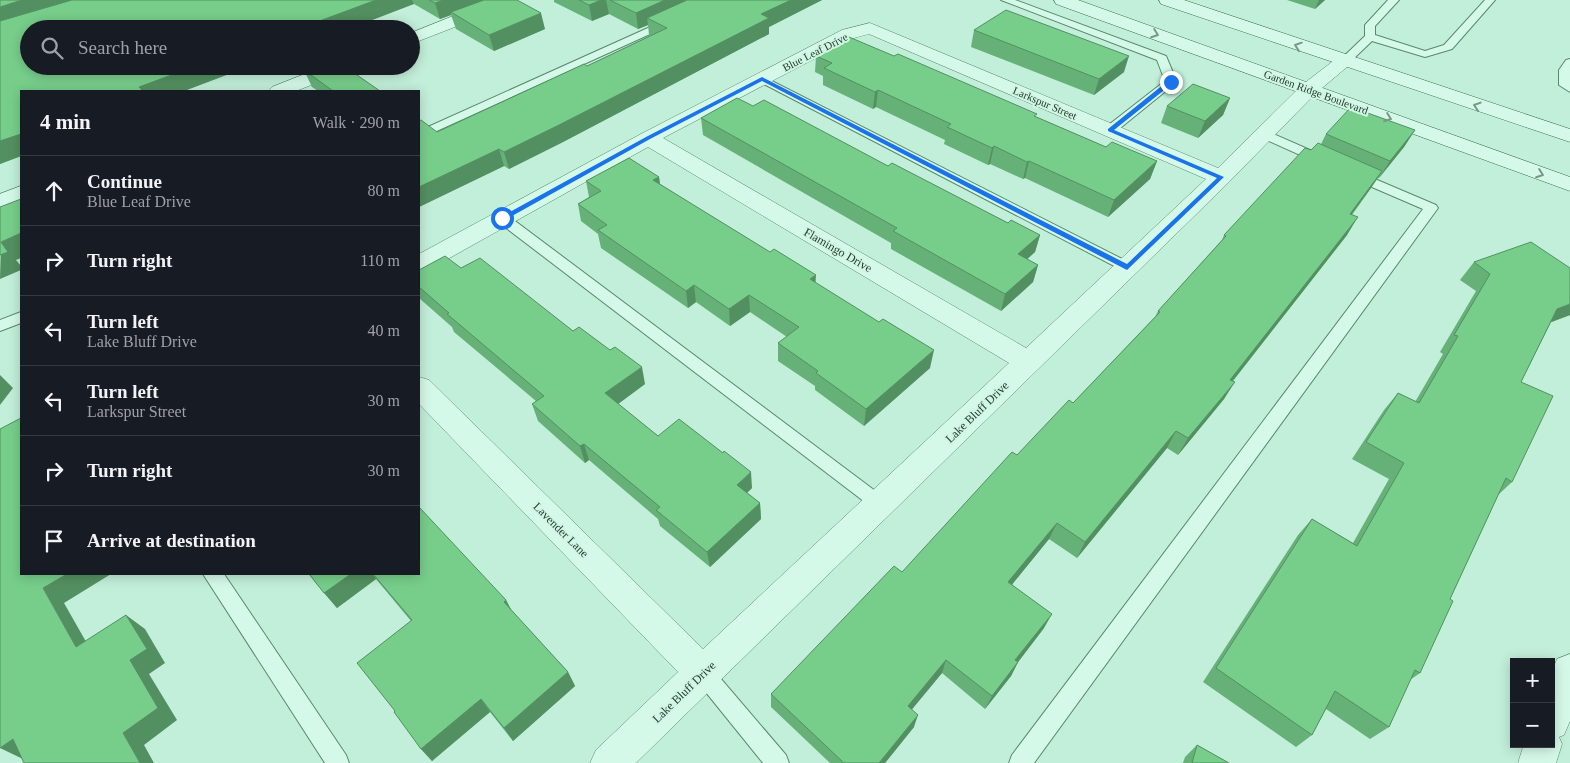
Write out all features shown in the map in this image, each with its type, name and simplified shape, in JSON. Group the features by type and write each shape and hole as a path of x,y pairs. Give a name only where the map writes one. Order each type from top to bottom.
{"street":[{"path":"420,34 508,0"},
{"name":"Garden Ridge Boulevard","path":"1062,0 1570,184"},
{"path":"1167,0 1344,62 1570,136"},
{"name":"Larkspur Street","path":"870,28 1221,177"},
{"name":"Blue Leaf Drive","path":"420,263 648,138 848,34 870,28"},
{"name":"Lake Bluff Drive","path":"610,763 1221,177 1309,89 1344,62"},
{"path":"282,90 319,75"},
{"name":"Flamingo Drive","path":"648,138 1029,362"},
{"path":"0,202 20,194"},
{"name":"Lavender Lane","path":"420,388 703,673"},
{"path":"1555,711 1570,671"},
{"path":"1537,763 1542,748"}],"lane":[{"path":"1006,0 1162,58 1171,82 1110,130"},
{"path":"1344,62 1370,37 1370,25 1394,0"},
{"path":"1370,37 1426,54 1448,47 1490,0"},
{"path":"420,135 679,16"},
{"path":"1570,62 1564,70 1565,85 1570,89"},
{"path":"762,79 1127,267"},
{"path":"1020,763 1430,208 1264,134"},
{"path":"502,218 880,504"},
{"path":"0,326 20,317"},
{"path":"214,575 338,763"},
{"path":"703,673 778,763"}],"building":[{"path":"0,0 22,0 0,7"},
{"path":"72,0 376,0 322,20 20,20 20,75 172,75 139,87 142,90 20,90 20,134 0,141 0,21"},
{"path":"429,0 443,0 435,3"},
{"path":"484,0 517,0 541,13 489,35 451,12"},
{"path":"579,0 601,0 589,5"},
{"path":"610,0 665,0 636,13"},
{"path":"687,0 791,0 761,14 769,18 559,125 504,152 499,149 420,187 420,120 437,132 584,64 587,66 667,28 647,18"},
{"path":"1006,10 1129,56 1099,79 974,30"},
{"path":"849,37 894,56 898,54 1037,114 1034,116 1106,147 1112,142 1157,161 1114,200 994,146 992,148 947,127 951,124 878,90 875,92 824,68 832,63 816,56"},
{"path":"311,75 357,75 379,90 332,90"},
{"path":"1193,84 1230,98 1205,121 1167,106"},
{"path":"737,98 753,106 764,100 888,166 892,163 1008,223 1011,220 1040,235 1018,254 1038,265 1005,294 893,231 897,228 701,118"},
{"path":"1351,107 1415,130 1390,161 1326,134"},
{"path":"1318,143 1382,171 1350,214 1358,217 1230,380 1235,382 1188,438 1176,431 1085,542 1057,523 1008,582 1052,614 1015,660 1018,662 992,696 946,660 908,706 918,715 879,763 844,763 771,694 894,566 902,572 1012,452 1017,455 1069,400 1073,403 1160,312 1158,311 1226,236 1224,235 1305,148 1311,150"},
{"path":"629,158 659,177 653,180 770,252 774,249 816,275 810,279 879,322 883,319 934,350 866,409 816,373 818,371 778,343 799,327 749,295 729,309 694,285 686,291 598,230 607,225 578,204 601,191 586,181"},
{"path":"20,199 20,233 1,242 8,252 0,255 0,207"},
{"path":"1531,242 1570,268 1570,304 1557,309 1521,382 1553,396 1512,482 1506,478 1450,599 1453,601 1420,673 1415,670 1389,727 1335,691 1312,735 1216,668 1312,519 1357,546 1404,463 1366,442 1398,393 1419,403 1458,336 1454,335 1490,274 1474,262"},
{"path":"445,256 461,268 480,258 573,331 579,327 610,350 615,347 642,367 605,393 658,436 679,419 751,472 737,485 760,503 707,552 656,510 660,507 584,444 580,446 532,404 544,396 447,314 449,313 420,288 420,269"},
{"path":"20,419 20,575 65,575 43,588 76,647 126,615 147,649 130,660 158,708 123,733 140,763 24,763 13,739 0,748 0,429"},
{"path":"420,508 506,600 504,602 568,672 504,728 481,699 421,749 395,711 357,663 412,620 374,575 420,575"},
{"path":"310,575 350,575 324,593"},
{"path":"1197,745 1229,763 1192,763"}],"route":[{"path":"502,218 648,138 762,79 1127,267 1221,177 1110,130 1171,82"}]}
